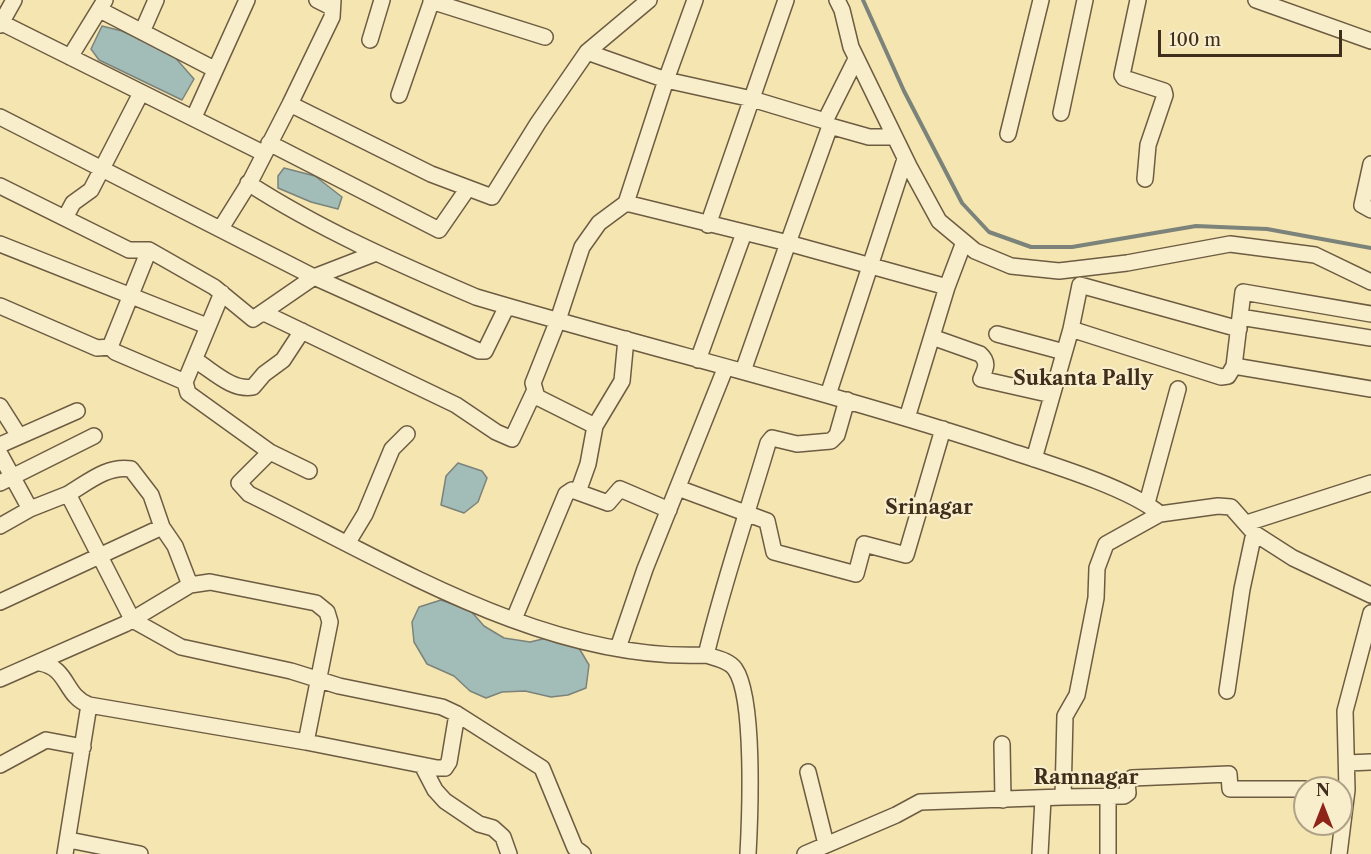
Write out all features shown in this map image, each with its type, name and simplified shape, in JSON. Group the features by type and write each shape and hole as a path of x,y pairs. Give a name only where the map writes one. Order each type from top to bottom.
{"street":[{"path":"142,32 156,0"},
{"path":"194,117 247,0"},
{"path":"221,228 290,104 332,17 332,4 316,0"},
{"path":"370,40 382,0"},
{"path":"399,95 432,0 545,37"},
{"path":"290,104 431,174 492,197 538,123 587,52 649,0"},
{"path":"595,426 537,397 533,383 589,233 626,203 695,0"},
{"path":"708,225 786,0"},
{"path":"837,0 842,10 850,47 905,159 939,221 975,251 1011,266 1059,270 1127,262 1230,244 1315,255 1371,282"},
{"path":"1008,134 1041,0"},
{"path":"1061,113 1085,0"},
{"path":"1138,0 1122,75 1124,78 1164,91 1165,95 1148,145 1145,180"},
{"path":"1256,0 1370,38"},
{"path":"70,57 102,5 142,32 214,69"},
{"path":"4,14 70,57 141,93 266,148 439,230 468,188"},
{"path":"587,52 666,80 752,99 869,137 894,137"},
{"path":"743,371 828,123 856,59"},
{"path":"65,218 73,203 91,189 141,93"},
{"path":"0,117 315,277 479,351 485,351 490,345 507,306"},
{"path":"828,394 905,159"},
{"path":"1371,164 1362,205 1371,210"},
{"path":"248,183 288,209 376,253 476,297 726,369 743,371 828,394 943,429 1034,459 1147,503 1160,514"},
{"path":"0,186 129,250 149,250 222,293 254,319 315,277 376,253"},
{"path":"626,203 788,243 947,287"},
{"path":"698,360 744,233"},
{"path":"907,418 947,287 964,242"},
{"path":"0,244 207,326"},
{"path":"110,346 149,250"},
{"path":"1034,459 1071,329 1080,285 1239,323 1371,338"},
{"path":"1071,329 1221,377 1228,376 1234,366 1243,292 1371,314"},
{"path":"222,293 185,382 188,393 270,452 309,471"},
{"path":"0,306 97,348 110,346"},
{"path":"264,313 456,405 496,432 512,439 534,392"},
{"path":"195,360 231,384 243,389 253,387 264,374 283,360 302,331"},
{"path":"997,334 1064,352"},
{"path":"932,337 980,354 986,359 987,367 981,379 1052,395"},
{"path":"578,492 588,464 595,426 622,381 626,339"},
{"path":"110,346 115,352 185,382"},
{"path":"1234,366 1371,389"},
{"path":"618,648 669,510 726,369"},
{"path":"1147,503 1178,389"},
{"path":"706,655 723,584 748,513 768,443 772,438 797,444 831,441 837,435 847,400"},
{"path":"0,406 20,436"},
{"path":"0,445 77,411"},
{"path":"678,488 767,521 774,552 856,574 864,544 906,555 943,429"},
{"path":"348,542 365,514 392,449 407,434"},
{"path":"6,480 94,436"},
{"path":"270,452 239,483 249,494 348,542 433,587 514,619 573,638 667,657 706,655 732,666 736,670 744,698 747,854"},
{"path":"0,454 6,480 30,509"},
{"path":"0,526 30,509 68,494 108,470 119,467 131,469 151,495 162,527 175,546 190,585"},
{"path":"1247,523 1371,483"},
{"path":"514,619 566,494 572,490 608,503 620,489 669,510"},
{"path":"68,494 132,619 181,647 291,671 320,682 442,707 457,714 544,771 575,848 583,854"},
{"path":"1062,797 1065,716 1077,695 1096,597 1097,570 1106,544 1160,514 1218,506 1231,507 1247,523 1293,558 1371,595"},
{"path":"1227,691 1242,589 1247,523"},
{"path":"0,602 162,527"},
{"path":"0,679 40,663 132,619 190,585 210,582 280,595 316,603 327,612 330,622 320,682 306,742"},
{"path":"1346,776 1345,711 1371,613"},
{"path":"40,663 49,664 60,672 78,701 89,705 445,768 449,762 457,714"},
{"path":"89,705 67,847 140,854"},
{"path":"0,765 46,740 83,747"},
{"path":"1002,744 1003,800"},
{"path":"1347,763 1371,762"},
{"path":"422,765 435,790 445,801 479,824 493,828 503,837 509,854"},
{"path":"808,772 833,841 843,854"},
{"path":"805,854 896,815 920,802 1126,795 1127,781 1131,778 1229,774 1230,789 1293,789"},
{"path":"1108,796 1108,854"},
{"path":"1040,854 1042,799"},
{"path":"1339,854 1340,836"}],"water":[{"path":"102,26 122,31 172,54 194,79 182,100 99,60 91,49"},
{"path":"284,168 315,176 342,197 338,209 311,202 278,188 278,176"},
{"path":"458,463 482,471 487,478 478,502 464,513 441,505 446,476"},
{"path":"441,600 470,610 484,626 504,638 530,642 547,638 576,643 589,665 586,688 568,695 551,697 525,691 502,692 486,698 470,691 454,676 427,664 414,642 412,622 419,607"}],"waterway":[{"path":"863,0 904,91 962,203 989,232 1031,247 1072,247 1196,226 1267,229 1371,248"}],"district":[{"name":"Sukanta Pally","path":"1083,379"},
{"name":"Srinagar","path":"929,508"},
{"name":"Ramnagar","path":"1086,778"}]}
